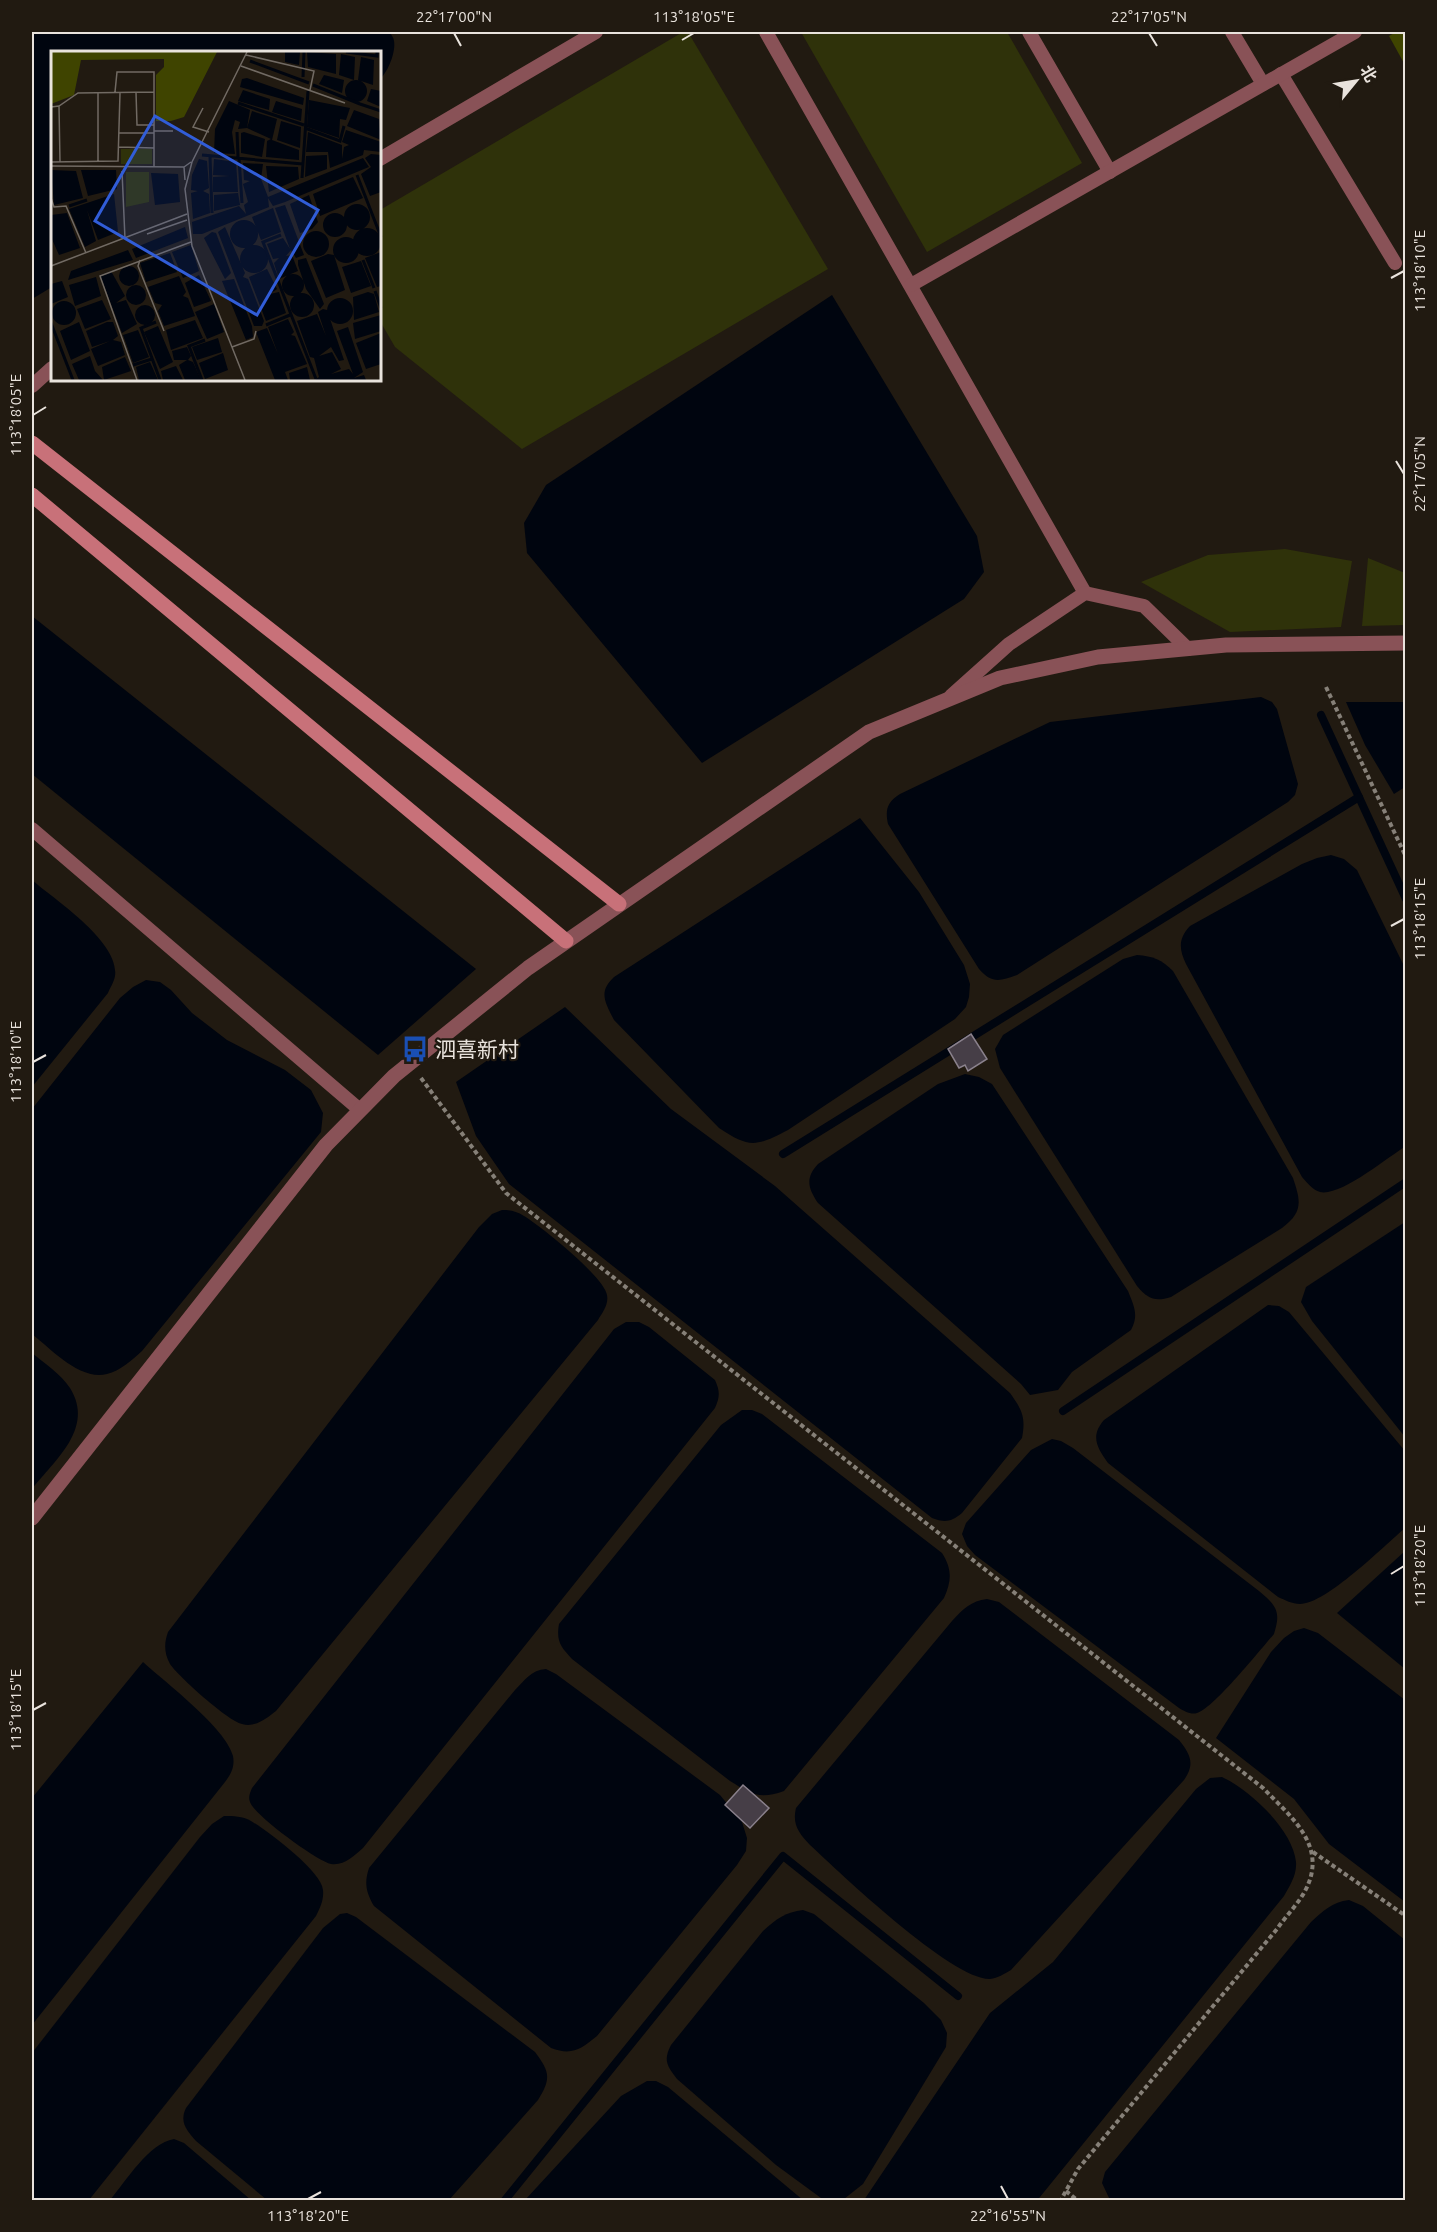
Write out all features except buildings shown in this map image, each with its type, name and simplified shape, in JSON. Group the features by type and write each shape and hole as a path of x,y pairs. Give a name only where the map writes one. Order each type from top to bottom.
{"main road":[{"path":"32,443 620,904"},
{"path":"32,495 566,941"}],"street":[{"path":"32,1518 326,1145 410,1063 528,968 869,732 1000,678 1098,657 1226,645 1406,643"}],"lane":[{"path":"381,158 596,32"},
{"path":"766,32 1085,593"},
{"path":"1029,32 1110,172"},
{"path":"1232,32 1263,84"},
{"path":"911,285 1347,34"},
{"path":"1281,74 1395,263"},
{"path":"32,386 51,369"},
{"path":"946,700 1009,644 1085,593 1144,606 1188,649"},
{"path":"32,829 360,1110"}],"path":[{"path":"1326,687 1406,857"},
{"path":"410,1063 506,1193 1263,1788 1304,1833 1312,1851 1313,1873 1305,1892 1078,2169 1061,2200"},
{"path":"1312,1851 1406,1916"},
{"path":"1066,2191 1077,2200"}],"green space":[{"path":"683,32 688,32 828,269 522,449 395,347 381,323 381,209"},
{"path":"801,32 1007,32 1082,163 927,252"},
{"path":"1285,549 1352,561 1341,627 1230,632 1141,582 1208,555"},
{"path":"1368,558 1405,573 1405,625 1362,626"}],"shaded area":[{"path":"32,32 390,32 394,39 394,51 391,62 381,78 381,51 51,51 51,288 32,299"},
{"path":"1396,32 1405,32 1405,65 1389,36"},
{"path":"832,295 977,536 984,572 964,599 702,763 527,553 524,523 546,485"},
{"path":"32,616 476,969 378,1055 32,774"},
{"path":"1261,697 1272,702 1277,709 1298,784 1295,795 1288,802 1017,975 996,980 988,977 979,969 888,824 888,807 892,800 900,794 1050,722"},
{"path":"1346,702 1405,702 1405,787 1394,794 1365,745"},
{"path":"860,818 919,892 964,965 970,984 966,1007 955,1019 788,1130 768,1140 746,1142 719,1128 614,1020 606,1002 606,988 614,977"},
{"path":"1331,855 1344,859 1357,870 1405,968 1406,1146 1351,1183 1329,1192 1320,1192 1302,1177 1186,964 1181,944 1183,935 1190,926 1302,864"},
{"path":"32,880 70,910 97,936 114,963 115,976 108,993 32,1087"},
{"path":"1137,955 1157,959 1173,971 1293,1178 1299,1200 1294,1217 1282,1228 1171,1297 1160,1299 1148,1297 1137,1286 1000,1068 995,1049 1003,1035 1123,959"},
{"path":"146,980 160,982 171,990 192,1013 227,1040 285,1070 311,1090 323,1113 321,1132 142,1351 117,1370 97,1375 87,1373 66,1362 32,1334 32,1109 120,998"},
{"path":"565,1007 671,1109 775,1186 1010,1393 1022,1414 1022,1438 962,1513 948,1521 932,1518 509,1184 476,1136 456,1082"},
{"path":"965,1074 979,1077 992,1084 1128,1291 1134,1306 1135,1320 1131,1330 1072,1372 1058,1390 1030,1395 1021,1384 818,1203 810,1188 811,1174 818,1164 938,1084"},
{"path":"502,1210 521,1214 584,1265 595,1276 607,1295 605,1309 276,1711 252,1725 235,1721 204,1697 170,1664 165,1648 168,1632 479,1227 492,1214"},
{"path":"1405,1222 1405,1437 1312,1321 1301,1302 1306,1287"},
{"path":"1268,1305 1279,1306 1289,1312 1405,1451 1405,1528 1339,1585 1324,1595 1300,1604 1278,1597 1108,1463 1096,1437 1104,1420"},
{"path":"626,1322 639,1322 649,1327 715,1380 719,1394 715,1408 363,1848 348,1860 336,1864 331,1864 313,1855 262,1817 250,1802 252,1788 614,1329"},
{"path":"32,1353 57,1373 70,1388 78,1417 69,1443 32,1489"},
{"path":"742,1410 752,1410 762,1414 942,1553 948,1564 950,1575 944,1598 784,1791 768,1795 750,1792 730,1781 572,1659 562,1647 558,1635 559,1624 721,1425"},
{"path":"1052,1439 1073,1448 1274,1605 1277,1620 1274,1634 1225,1691 1214,1702 1197,1713 1179,1708 975,1555 967,1546 962,1534 966,1523 1031,1450"},
{"path":"1405,1551 1405,1669 1337,1613"},
{"path":"987,1599 999,1602 1179,1740 1190,1760 1190,1769 1184,1780 1011,1970 990,1979 973,1975 950,1962 897,1923 810,1845 800,1833 795,1819 796,1808 952,1621 968,1606"},
{"path":"1304,1628 1318,1633 1405,1700 1405,1902 1329,1844 1294,1799 1216,1738 1271,1652 1284,1638"},
{"path":"143,1662 194,1706 219,1732 233,1756 232,1770 225,1782 32,2025 32,1798"},
{"path":"546,1669 556,1674 720,1795 742,1822 747,1838 746,1851 737,1865 597,2036 581,2048 571,2051 551,2048 374,1906 366,1883 369,1868 515,1690 532,1673"},
{"path":"1222,1777 1245,1791 1279,1824 1293,1850 1296,1862 1293,1880 1284,1896 1040,2197 1037,2200 864,2200 990,2013 1053,1962 1196,1789 1210,1778"},
{"path":"224,1816 241,1817 251,1821 304,1862 320,1882 323,1890 322,1901 316,1916 89,2200 32,2200 32,2053 200,1837 212,1824"},
{"path":"1349,1900 1363,1906 1405,1940 1405,2200 1110,2200 1102,2183 1105,2172 1311,1922 1333,1905"},
{"path":"803,1910 814,1914 924,2003 941,2020 947,2033 946,2047 863,2184 844,2199 821,2198 776,2165 677,2079 667,2063 671,2045 763,1931 791,1912"},
{"path":"347,1913 356,1917 535,2052 546,2070 547,2080 538,2100 449,2200 267,2200 196,2141 185,2126 183,2118 186,2108 323,1928 340,1914"},
{"path":"647,2081 656,2081 668,2087 803,2200 525,2200 621,2096"},
{"path":"174,2139 184,2143 251,2200 110,2200 147,2155 165,2142"}],"waterway":[{"path":"1321,715 1406,899"},
{"path":"783,1154 1359,797"},
{"path":"1063,1411 1406,1182"},
{"path":"505,2200 783,1856 958,1996"}],"place":[{"name":"泗喜新村","path":"415,1049"}]}
